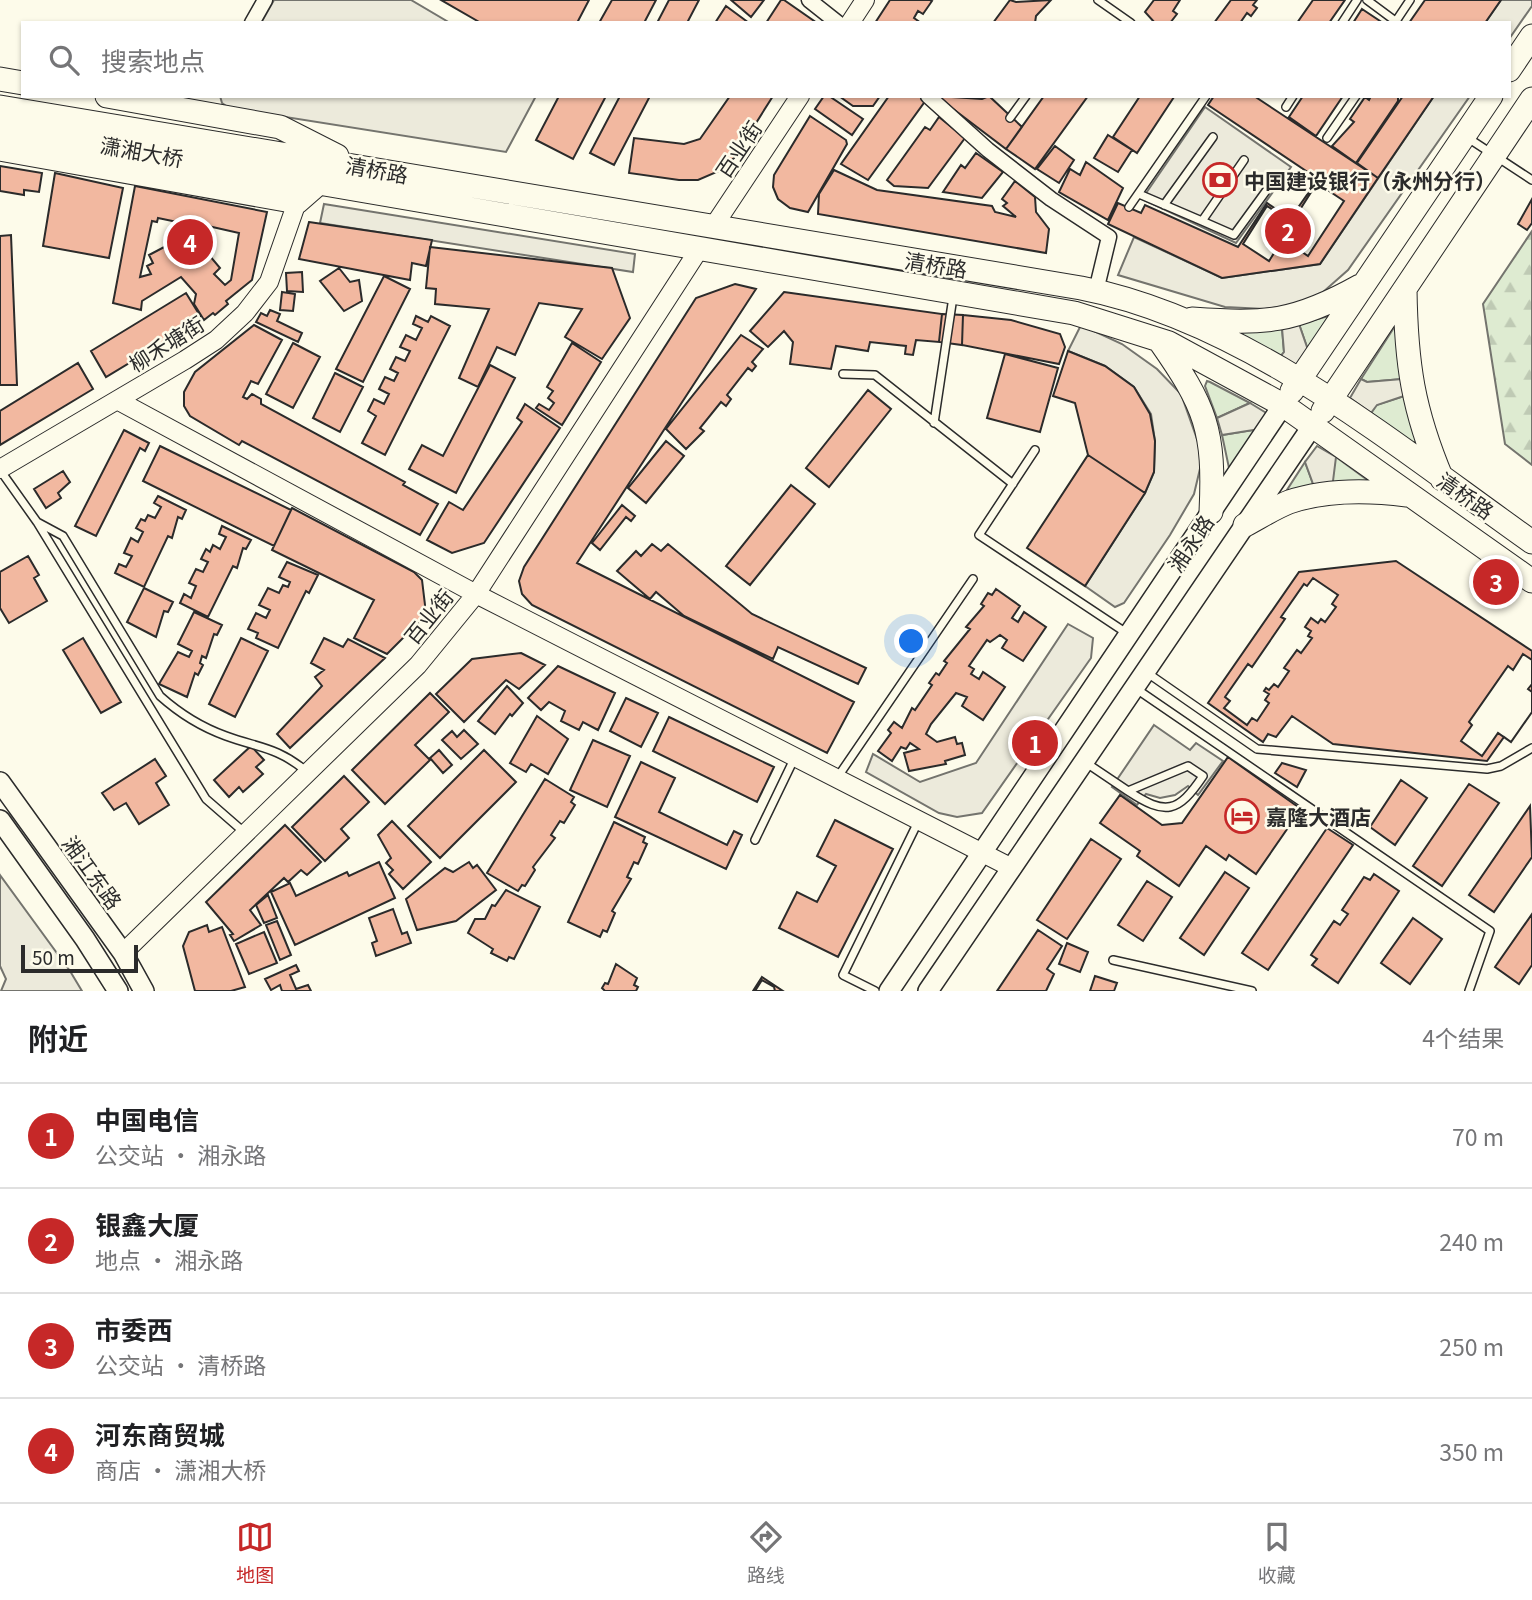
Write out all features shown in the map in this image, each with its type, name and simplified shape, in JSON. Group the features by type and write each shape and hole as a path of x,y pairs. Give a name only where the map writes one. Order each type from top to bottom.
{"main road":[{"path":"1511,67 1532,36"},
{"path":"0,79 21,83"},
{"path":"132,98 205,104 280,127 356,165"},
{"name":"湘永路","path":"889,991 1490,98"},
{"name":"湘永路","path":"928,991 1314,425 1532,99"},
{"name":"潇湘大桥","path":"0,107 279,164"},
{"name":"潇湘大桥","path":"0,128 279,164"},
{"path":"0,149 297,202 321,181"},
{"name":"清桥路","path":"279,164 356,165 1096,291 1182,318 1300,380 1532,542"},
{"name":"清桥路","path":"279,164 321,181 698,251 1074,313 1163,340 1283,405 1314,425 1532,581"},
{"path":"1211,512 1214,461 1206,419 1188,381 1163,340 1182,318 1247,323 1292,318 1330,303 1365,282"},
{"path":"1245,525 1290,502 1326,495 1360,490 1415,498 1440,478 1422,431 1411,388 1406,341 1405,289"},
{"name":"湘江东路","path":"0,782 122,953 144,991"},
{"path":"0,820 85,939 118,991"}],"street":[{"path":"253,21 265,0"},
{"path":"809,0 835,21"},
{"path":"851,21 865,0"},
{"name":"百业街","path":"713,227 799,98"},
{"path":"931,98 1051,199 1112,233 1096,291"},
{"name":"柳禾塘街","path":"0,469 205,347 246,313 269,282 297,202"},
{"name":"百业街","path":"122,953 418,665 476,594 698,251"},
{"path":"117,400 476,594 1012,868"}],"lane":[{"path":"1098,0 1128,21"},
{"path":"1343,21 1357,0"},
{"path":"1367,0 1396,21"},
{"path":"1398,21 1410,0"},
{"path":"1010,118 1025,98"},
{"path":"1129,207 1205,98"},
{"path":"1286,107 1292,98"},
{"path":"1327,138 1355,98"},
{"path":"1464,136 1532,180"},
{"path":"1164,205 1213,137"},
{"path":"1202,220 1244,160"},
{"path":"1139,194 1234,235 1277,176"},
{"path":"934,424 953,293"},
{"path":"844,374 875,375 1013,484"},
{"path":"1035,450 979,535 1129,634"},
{"path":"0,469 37,522 206,799 246,833"},
{"path":"37,522 62,536 160,696 175,710 226,736 285,754 308,772"},
{"path":"837,778 973,579"},
{"path":"1140,680 1256,749 1487,769 1501,766 1532,748"},
{"path":"1140,680 1490,930 1469,991"},
{"path":"755,840 795,757"},
{"path":"1084,762 1128,791 1159,809 1181,803 1203,776 1188,766 1128,791"},
{"path":"875,991 843,975 919,820"},
{"path":"1112,960 1252,991"}],"green space":[{"path":"1532,231 1532,465 1505,444 1483,304"},
{"path":"1328,317 1308,350 1299,324"},
{"path":"1395,326 1402,379 1367,382 1361,379"},
{"path":"1282,328 1284,352 1280,357 1242,335 1243,332"},
{"path":"1207,381 1250,403 1217,418 1205,386"},
{"path":"1404,396 1417,441 1413,443 1371,413 1376,405"},
{"path":"1253,430 1257,433 1229,468 1222,435"},
{"path":"1336,457 1367,482 1332,489 1333,460"},
{"path":"1305,462 1316,492 1285,493"}],"shaded area":[{"path":"274,0 411,0 447,21 262,21"},
{"path":"1501,0 1532,0 1532,6 1511,36 1511,21 1486,21"},
{"path":"221,98 535,98 506,152 229,108 222,103"},
{"path":"1433,98 1469,98 1348,270 1322,293 1296,305 1265,309 1225,307 1118,275 1134,237 1222,278 1320,264"},
{"path":"1205,107 1291,167 1236,243 1142,199"},
{"path":"324,204 635,254 633,272 320,223"},
{"path":"1299,324 1308,350 1300,367 1280,357 1284,352 1282,328"},
{"path":"1081,325 1122,344 1157,369 1181,394 1203,456 1194,494 1124,603 1115,607 1085,586 1145,493 1154,472 1155,441 1151,414 1134,387 1105,366 1068,351"},
{"path":"1361,379 1367,382 1402,379 1404,396 1377,405 1371,413 1350,398"},
{"path":"1250,403 1268,414 1257,433 1253,430 1222,435 1217,418"},
{"path":"1317,446 1336,457 1332,489 1316,492 1305,462"},
{"path":"1068,624 1093,638 1091,658 982,813 957,817 939,813 866,772 873,754 920,782 976,763"},
{"path":"1154,725 1190,750 1196,743 1223,761 1198,795 1188,786 1175,795 1160,798 1146,794 1137,805 1112,787"},
{"path":"0,875 82,991 1,991 6,979 0,966"}],"building":[{"path":"441,0 589,0 578,21 478,21"},
{"path":"612,0 656,0 645,21 600,21"},
{"path":"669,0 699,0 688,21 658,21"},
{"path":"731,0 764,0 751,17"},
{"path":"781,0 784,0 814,21 767,21"},
{"path":"890,0 932,1 923,14 918,11 914,18 918,21 876,21"},
{"path":"1010,0 1051,0 1036,16 1035,21 994,21"},
{"path":"1154,0 1180,0 1173,11 1177,14 1172,21 1153,21 1145,12"},
{"path":"1231,0 1257,0 1253,5 1257,8 1251,16 1247,13 1241,21 1215,21"},
{"path":"1313,0 1345,0 1330,21 1298,21"},
{"path":"1425,0 1501,0 1486,21 1410,21"},
{"path":"726,6 746,21 716,21"},
{"path":"1362,9 1380,21 1354,21"},
{"path":"558,98 605,98 573,159 536,140"},
{"path":"619,98 649,98 614,165 590,153"},
{"path":"729,98 772,98 734,158 719,171 698,180 629,173 634,138 684,144 700,139"},
{"path":"823,98 832,98 863,119 852,135 815,109"},
{"path":"842,98 879,98 873,106 853,106"},
{"path":"888,98 926,100 868,180 841,164"},
{"path":"939,98 991,98 1022,127 1006,149"},
{"path":"1043,98 1087,98 1035,169 1006,149"},
{"path":"1139,98 1173,98 1137,153 1113,137"},
{"path":"1213,98 1257,98 1378,178 1320,264 1222,278 1108,224 1118,203 1141,213 1145,205 1238,247 1267,203 1290,219 1318,179 1208,105"},
{"path":"1302,98 1342,98 1316,136 1289,117"},
{"path":"1364,98 1398,98 1356,163 1332,146 1354,122 1350,119"},
{"path":"1402,98 1433,98 1378,178 1357,163"},
{"path":"810,116 846,140 847,144 808,212 790,208 778,199 773,187 774,175"},
{"path":"939,117 965,138 928,188 894,186 887,180 925,127 930,130"},
{"path":"1108,135 1132,150 1118,172 1094,158"},
{"path":"1055,146 1074,160 1059,183 1037,169"},
{"path":"976,153 1003,172 982,198 943,192 961,165 965,168"},
{"path":"1086,162 1123,188 1108,220 1059,192 1070,169 1080,175"},
{"path":"0,166 42,173 39,192 24,190 24,195 0,191"},
{"path":"834,170 877,190 992,206 995,212 1016,217 1003,206 1007,203 1002,199 1015,181 1035,197 1036,212 1049,229 1046,253 818,214 819,194"},
{"path":"55,173 123,188 109,258 43,246"},
{"path":"1317,183 1344,201 1308,256 1283,239 1269,261 1243,244 1267,206 1292,222"},
{"path":"135,186 267,212 252,280 226,301 228,304 215,315 213,313 204,320 194,304 196,294 181,277 142,301 141,310 113,303","holes":["158,218 182,223 181,226 174,225 170,244 149,255 153,263 147,266 151,274 140,277 152,221 157,222","208,226 239,233 231,280 225,285 214,274 220,268 204,249"]},
{"path":"1532,199 1532,223 1527,230 1518,224"},
{"path":"309,222 432,240 426,266 412,263 410,280 299,259"},
{"path":"11,235 17,385 0,385 0,236"},
{"path":"430,247 612,268 630,318 602,359 565,337 582,309 539,303 515,355 497,347 478,387 459,378 489,309 435,304 436,289 426,288"},
{"path":"339,268 350,282 359,280 362,301 344,311 320,281"},
{"path":"302,272 303,292 287,291 286,273"},
{"path":"384,276 410,289 363,382 336,369"},
{"path":"735,284 756,289 577,563 854,702 827,753 532,605 522,594 519,581 524,567 696,298"},
{"path":"282,292 295,294 293,311 280,310"},
{"path":"784,292 942,314 939,342 916,340 913,355 905,354 906,346 870,342 868,351 836,346 831,369 790,364 793,342 784,331 768,347 750,331"},
{"path":"186,293 202,319 106,377 91,351"},
{"path":"270,310 280,314 277,321 302,333 298,342 256,322 261,313 267,316"},
{"path":"942,314 963,315 962,345 939,342"},
{"path":"963,315 1011,320 1060,334 1065,347 1059,364 962,345"},
{"path":"416,316 428,322 431,316 450,326 385,455 362,443 376,416 368,411 374,399 384,404 389,394 379,389 385,377 394,381 398,373 390,369 396,357 405,361 410,351 400,347 406,335 416,340 422,328 413,324"},
{"path":"254,325 282,340 258,384 251,381 243,397 247,399 252,394 261,399 261,404 405,482 403,485 438,504 420,535 242,441 239,445 190,416 184,406 184,392 195,372"},
{"path":"741,335 763,349 752,362 756,366 752,371 748,368 727,395 731,399 726,406 721,402 700,428 704,431 686,449 666,429"},
{"path":"293,343 320,357 293,408 266,394"},
{"path":"572,343 601,362 562,425 536,408 539,404 549,410 554,403 548,398 553,391 547,387"},
{"path":"1068,351 1105,366 1134,387 1150,414 1155,441 1154,472 1145,493 1088,455 1075,403 1053,396"},
{"path":"1005,354 1058,368 1040,432 987,418"},
{"path":"78,363 93,389 0,445 0,411"},
{"path":"490,365 515,378 456,493 409,469 422,445 443,456"},
{"path":"335,373 363,387 340,432 313,418"},
{"path":"868,390 891,409 829,487 806,468"},
{"path":"525,404 560,428 484,543 452,553 427,540 449,502 463,510 522,422 517,418"},
{"path":"124,430 149,443 145,451 140,448 96,536 75,526"},
{"path":"666,441 684,456 646,503 628,488"},
{"path":"160,446 291,510 274,546 143,481"},
{"path":"1088,455 1145,493 1085,586 1027,548"},
{"path":"63,471 70,482 58,493 61,498 46,508 34,489"},
{"path":"791,485 815,504 750,585 726,566"},
{"path":"158,496 186,510 182,519 178,517 172,538 168,536 144,587 115,573 119,564 126,567 132,556 124,553 131,538 138,542 143,532 136,528 141,519 145,521 148,515 155,518 161,507 154,503"},
{"path":"622,505 635,516 631,521 626,517 600,550 592,543"},
{"path":"292,508 414,572 422,580 425,605 420,621 387,654 354,638 374,600 272,550"},
{"path":"222,526 251,540 246,549 243,548 237,568 233,566 208,617 180,603 184,594 191,598 196,586 189,583 196,569 203,572 208,562 201,559 206,549 210,552 213,545 220,549 226,537 219,534"},
{"path":"652,544 661,551 668,544 752,614 866,668 858,684 778,647 773,659 684,616 656,592 650,599 617,571 636,551 641,556"},
{"path":"28,556 39,575 34,578 47,601 9,623 0,608 0,572"},
{"path":"1396,561 1532,651 1532,712 1511,742 1504,737 1487,761 1333,744 1292,716 1276,737 1268,734 1263,742 1208,703 1299,572"},
{"path":"287,562 318,575 309,593 306,591 278,648 256,638 258,633 248,629 256,613 266,618 270,610 259,605 268,588 279,593 283,585 288,587 290,582 279,577"},
{"path":"1313,578 1338,595 1332,604 1336,607 1325,622 1321,619 1318,623 1311,618 1305,627 1311,631 1308,636 1312,638 1301,653 1297,650 1284,668 1289,671 1278,687 1274,684 1269,690 1266,688 1264,691 1269,694 1265,700 1269,703 1257,721 1252,718 1247,725 1224,708 1230,701 1225,697 1248,664 1252,667 1285,619 1281,617 1304,584 1307,586"},
{"path":"144,588 173,602 168,612 164,611 156,637 127,622"},
{"path":"996,589 1020,606 1012,618 1018,622 1024,612 1046,627 1023,661 1002,648 1007,640 1000,635 990,642 987,640 969,666 974,669 971,674 979,679 983,672 1005,687 983,720 962,706 967,697 956,693 926,734 937,742 955,737 957,744 962,743 965,755 945,761 946,764 909,771 904,753 919,749 910,743 906,749 901,747 892,761 878,751 891,733 888,730 894,722 902,728 912,708 915,710 932,685 929,683 947,663 944,661 970,629 966,627 984,606 981,604 988,593 992,595"},
{"path":"194,612 222,625 217,635 214,634 206,658 202,656 200,663 203,665 198,675 195,673 187,697 159,684 178,652 189,657 192,651 178,644"},
{"path":"83,638 121,702 101,713 63,650"},
{"path":"241,638 268,651 235,717 209,704"},
{"path":"324,638 343,647 348,639 385,658 290,748 277,734 322,686 315,677 324,670 311,663"},
{"path":"521,653 545,665 519,689 506,680 464,722 436,694 472,659"},
{"path":"1523,654 1532,660 1532,684 1528,689 1532,692 1532,712 1511,742 1498,733 1482,756 1461,741 1472,725 1469,722 1508,666 1513,670"},
{"path":"558,666 615,693 598,730 583,722 579,730 561,721 565,711 549,702 541,710 528,698"},
{"path":"507,686 523,703 512,716 510,714 495,734 478,721"},
{"path":"430,693 449,712 415,745 430,760 385,804 352,770"},
{"path":"626,698 658,713 641,747 610,731"},
{"path":"537,716 568,739 548,774 531,764 526,772 510,763"},
{"path":"669,717 774,767 757,802 653,751"},
{"path":"464,730 478,744 461,759 442,740 452,731 457,737"},
{"path":"593,740 630,756 607,807 570,790"},
{"path":"251,746 264,760 256,767 263,774 243,792 239,787 229,797 214,780"},
{"path":"439,750 452,765 443,773 430,758"},
{"path":"484,750 516,782 440,858 408,826"},
{"name":"嘉隆大酒店","path":"1228,757 1301,809 1256,874 1229,855 1226,860 1206,846 1179,886 1137,856 1140,851 1100,823 1120,795 1162,825 1182,823"},
{"path":"155,759 166,776 156,783 169,805 139,824 126,803 114,810 102,793"},
{"path":"641,762 675,778 659,812 727,845 734,831 742,835 726,869 615,817"},
{"path":"1282,763 1306,770 1297,787 1275,773"},
{"path":"344,776 369,802 341,829 349,838 325,861 292,827"},
{"path":"545,779 574,797 571,802 575,805 564,823 560,821 551,835 555,838 533,867 535,870 525,886 522,885 518,891 487,873"},
{"path":"1401,780 1427,798 1395,845 1370,827"},
{"path":"1469,784 1499,803 1442,886 1413,866"},
{"path":"1530,806 1532,857 1494,912 1469,895"},
{"path":"835,820 893,849 838,957 779,928 797,892 817,902 836,866 817,856"},
{"path":"392,821 431,862 403,889 389,874 393,870 386,863 391,858 378,835"},
{"path":"614,822 645,837 643,842 647,844 638,864 634,862 627,877 631,879 612,911 615,913 607,932 603,930 600,937 568,922"},
{"path":"285,825 321,862 307,875 301,870 288,882 284,878 250,910 261,925 234,941 230,935 233,934 206,902"},
{"path":"1327,828 1353,845 1268,970 1242,953"},
{"path":"1091,839 1121,859 1067,939 1037,920"},
{"path":"379,862 395,898 295,945 271,892 290,883 296,896 347,872 349,876"},
{"path":"469,862 473,868 477,865 496,890 456,921 417,930 406,899 445,868 453,872"},
{"path":"1225,872 1249,888 1204,955 1180,938"},
{"path":"1374,874 1399,891 1338,983 1312,965 1317,959 1311,955 1334,921 1340,925 1348,914 1342,910 1364,877 1370,880"},
{"path":"1147,881 1172,897 1143,941 1118,925"},
{"path":"506,890 540,907 514,959 509,957 507,961 491,953 493,949 468,933 475,919 485,919 492,905 495,906"},
{"path":"268,895 277,918 264,923 256,905"},
{"path":"393,909 402,934 407,932 411,943 376,956 372,943 377,941 369,918"},
{"path":"1532,914 1532,965 1519,984 1495,967"},
{"path":"1413,918 1442,939 1410,984 1381,963"},
{"path":"277,921 291,955 280,960 266,925"},
{"path":"207,925 209,932 222,927 245,987 231,991 195,991 183,946 189,932"},
{"path":"1038,930 1062,946 1047,969 1054,974 1046,991 997,991"},
{"path":"264,932 277,963 249,974 236,944"},
{"path":"1067,943 1088,952 1080,972 1059,964"},
{"path":"616,964 637,978 634,985 638,987 636,991 605,991 602,988 605,983 608,984"},
{"path":"296,965 299,971 290,975 296,989 308,985 311,991 282,991 280,985 271,990 265,979"},
{"path":"1095,976 1117,983 1114,991 1090,991"},
{"path":"762,977 783,991 753,991"},
{"path":"762,980 774,987 775,991 755,991"}],"place":[{"name":"中国建设银行（永州分行）","path":"1220,180"},
{"name":"银鑫大厦","path":"1288,231"},
{"name":"河东商贸城","path":"190,242"},
{"name":"市委西","path":"1496,582"},
{"name":"中国电信","path":"1035,743"},
{"name":"嘉隆大酒店","path":"1242,816"}]}
